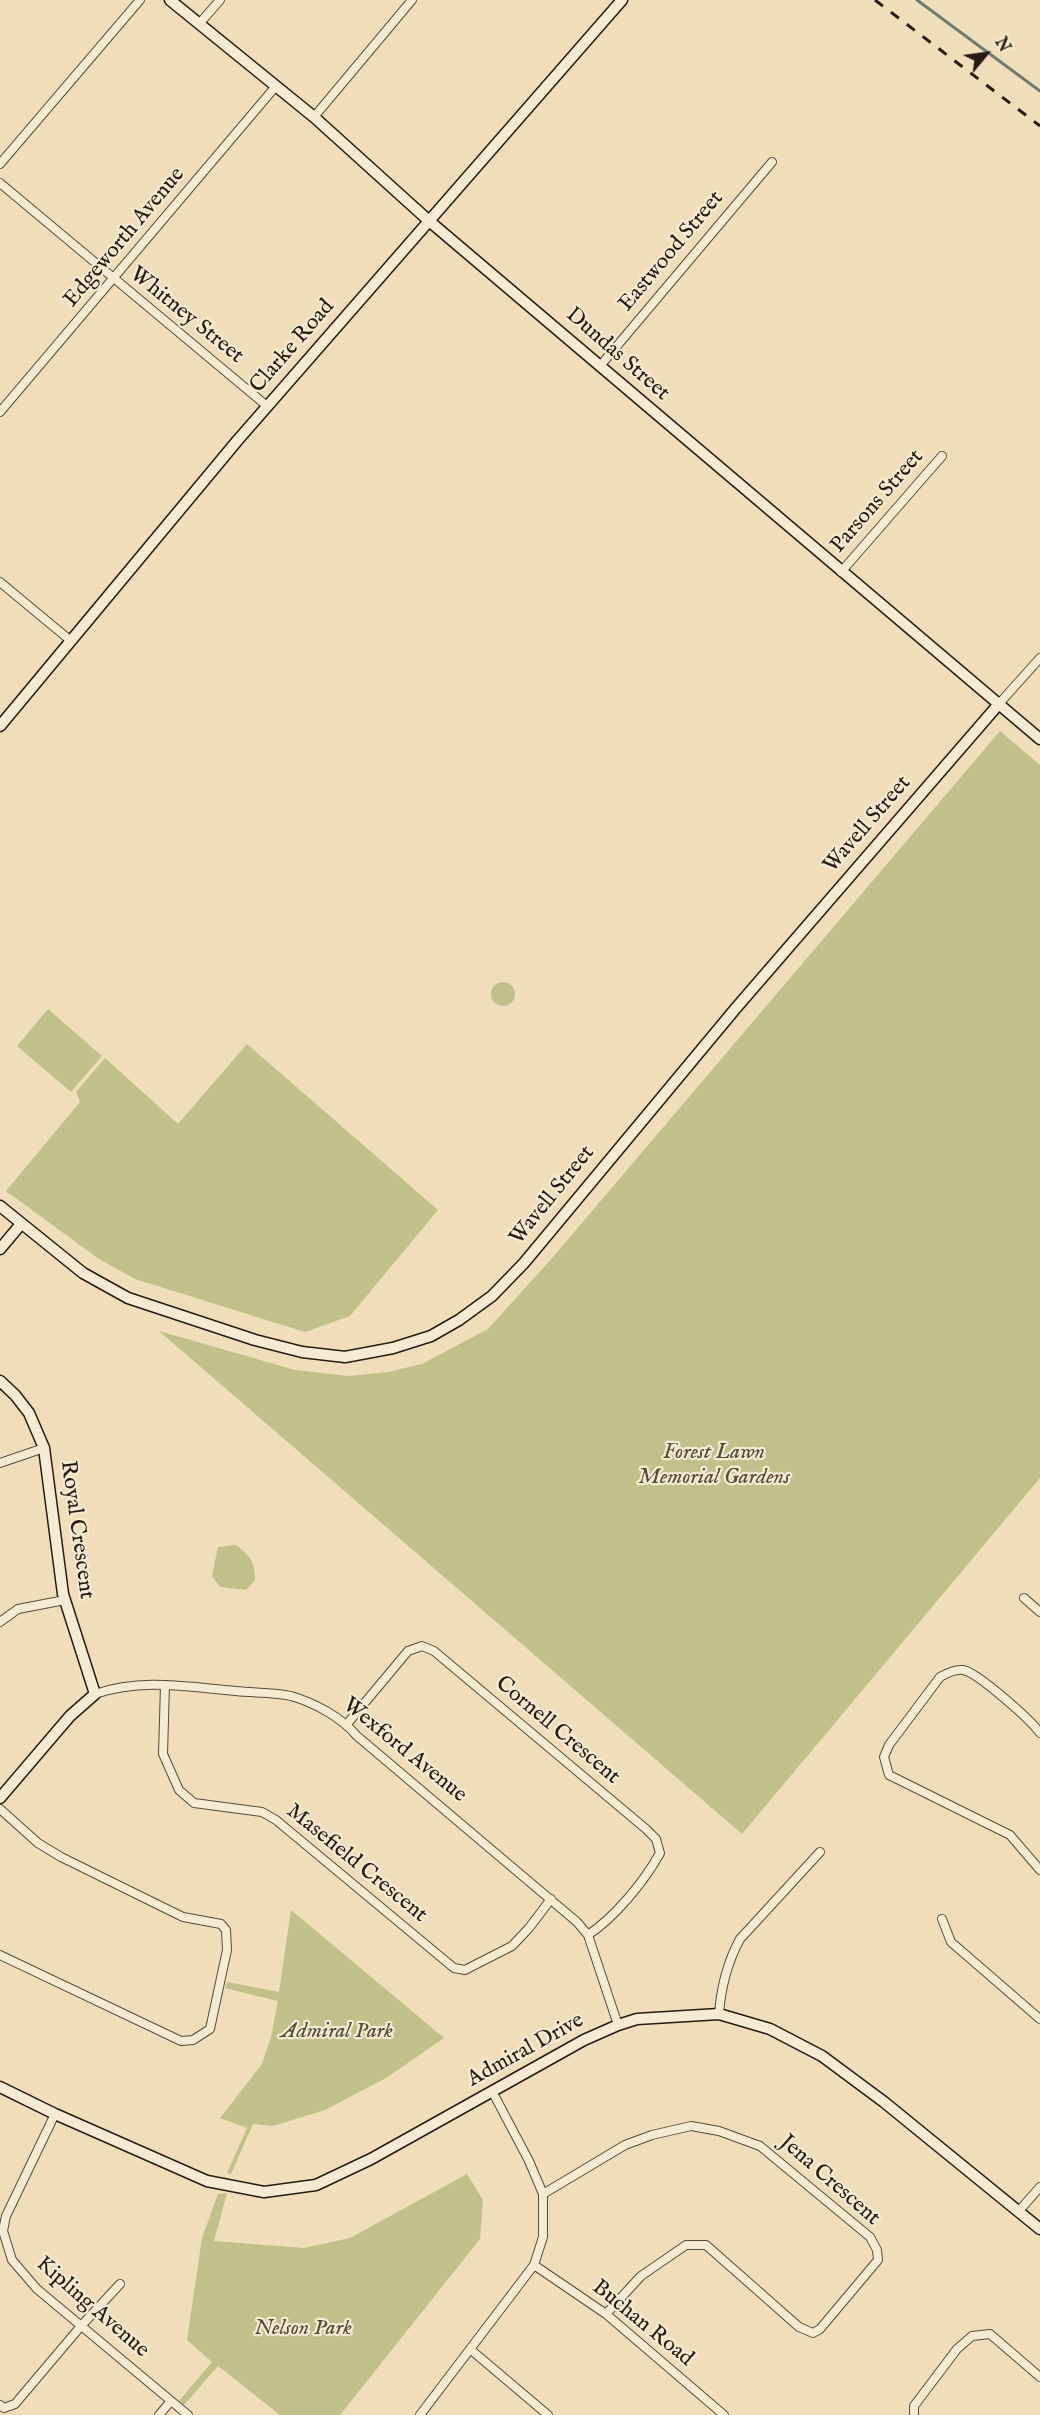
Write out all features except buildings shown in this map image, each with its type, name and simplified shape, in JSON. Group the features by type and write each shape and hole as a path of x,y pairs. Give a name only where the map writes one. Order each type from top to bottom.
{"street":[{"path":"0,164 140,0"},
{"name":"Dundas Street","path":"170,0 314,117 428,220 1040,739"},
{"path":"199,24 220,0"},
{"path":"314,117 412,0"},
{"name":"Clarke Road","path":"0,726 267,406 622,0"},
{"name":"Edgeworth Avenue","path":"0,412 276,86"},
{"name":"Eastwood Street","path":"600,366 772,162"},
{"name":"Whitney Street","path":"0,183 113,280 267,406"},
{"name":"Parsons Street","path":"841,572 942,456"},
{"path":"0,582 71,641"},
{"path":"998,705 1040,658"},
{"name":"Wavell Street","path":"0,1206 83,1273 128,1298 255,1340 302,1352 345,1356 393,1348 431,1336 459,1320 492,1296 524,1263 736,1008 998,705"},
{"path":"0,1249 21,1224"},
{"name":"Royal Crescent","path":"0,1382 15,1395 29,1413 44,1448 65,1600 94,1695"},
{"path":"0,1463 44,1448"},
{"path":"1024,1598 1040,1612"},
{"path":"0,1622 18,1609 65,1600"},
{"name":"Cornell Crescent","path":"347,1724 408,1651 422,1646 434,1651 646,1829 656,1839 660,1852 652,1866 604,1924 588,1935"},
{"path":"1040,1733 976,1676 963,1670 950,1672 940,1677 889,1745 884,1757 889,1775 907,1786 973,1815 1010,1835 1040,1870"},
{"name":"Wexford Avenue","path":"0,1798 70,1716 94,1695 117,1686 148,1683 290,1696 315,1705 347,1724 357,1736 551,1899 588,1935 618,2025"},
{"name":"Masefield Crescent","path":"165,1685 163,1754 179,1790 194,1803 262,1812 276,1820 454,1968 465,1970 512,1946 551,1899"},
{"path":"0,1809 38,1843 61,1857 183,1917 221,1924 226,1930 226,1950 210,2029 193,2040 181,2041 0,1955"},
{"path":"719,2014 721,1988 731,1956 740,1939 820,1852"},
{"path":"942,1919 951,1942 1040,2019"},
{"name":"Admiral Drive","path":"0,2087 55,2114 207,2181 264,2192 316,2185 370,2158 584,2040 618,2025 637,2019 719,2014 770,2029 822,2056 884,2102 1040,2229"},
{"path":"420,2415 534,2265 543,2236 543,2194 529,2161 492,2091"},
{"name":"Kipling Avenue","path":"55,2114 3,2215 3,2231 12,2260 37,2289 188,2415"},
{"name":"Jena Crescent","path":"543,2194 625,2145 652,2135 691,2126 719,2131 760,2146 870,2237 877,2250 878,2260 820,2329 813,2333 799,2328 706,2245 686,2245 641,2276 606,2314"},
{"path":"1019,2211 1040,2187"},
{"name":"Buchan Road","path":"534,2265 606,2314 724,2415"},
{"path":"0,2405 4,2408 15,2404 120,2284"},
{"path":"914,2415 914,2406 957,2349 972,2336 990,2334 1040,2377"},
{"path":"470,2349 548,2415"},
{"path":"159,2415 171,2401"}],"green space":[{"name":"Forest Lawn Memorial Gardens","path":"1000,731 1040,765 1040,1478 742,1834 159,1331 295,1370 349,1376 388,1372 422,1364 488,1329 553,1257"},
{"path":"503,982 512,985 515,994 512,1003 503,1006 494,1003 491,994 494,985"},
{"path":"48,1009 102,1056 71,1092 17,1046"},
{"path":"247,1044 438,1210 350,1316 305,1332 135,1279 99,1259 6,1191 80,1102 76,1092 105,1058 178,1124"},
{"path":"236,1545 245,1552 254,1568 255,1580 246,1590 220,1587 212,1576 218,1547"},
{"name":"Admiral Park","path":"291,1910 444,2038 386,2078 325,2110 273,2126 253,2124 231,2174 227,2173 247,2128 220,2118 262,2064 271,2037 278,2001 225,1988 227,1982 279,1992"},
{"name":"Nelson Park","path":"467,2174 483,2200 480,2239 340,2415 280,2415 218,2366 184,2405 179,2401 212,2362 187,2340 202,2238 218,2194 227,2193 214,2241 304,2248 350,2238"}],"waterway":[{"path":"917,0 1040,91"}],"railway":[{"path":"875,0 1040,126"}]}
